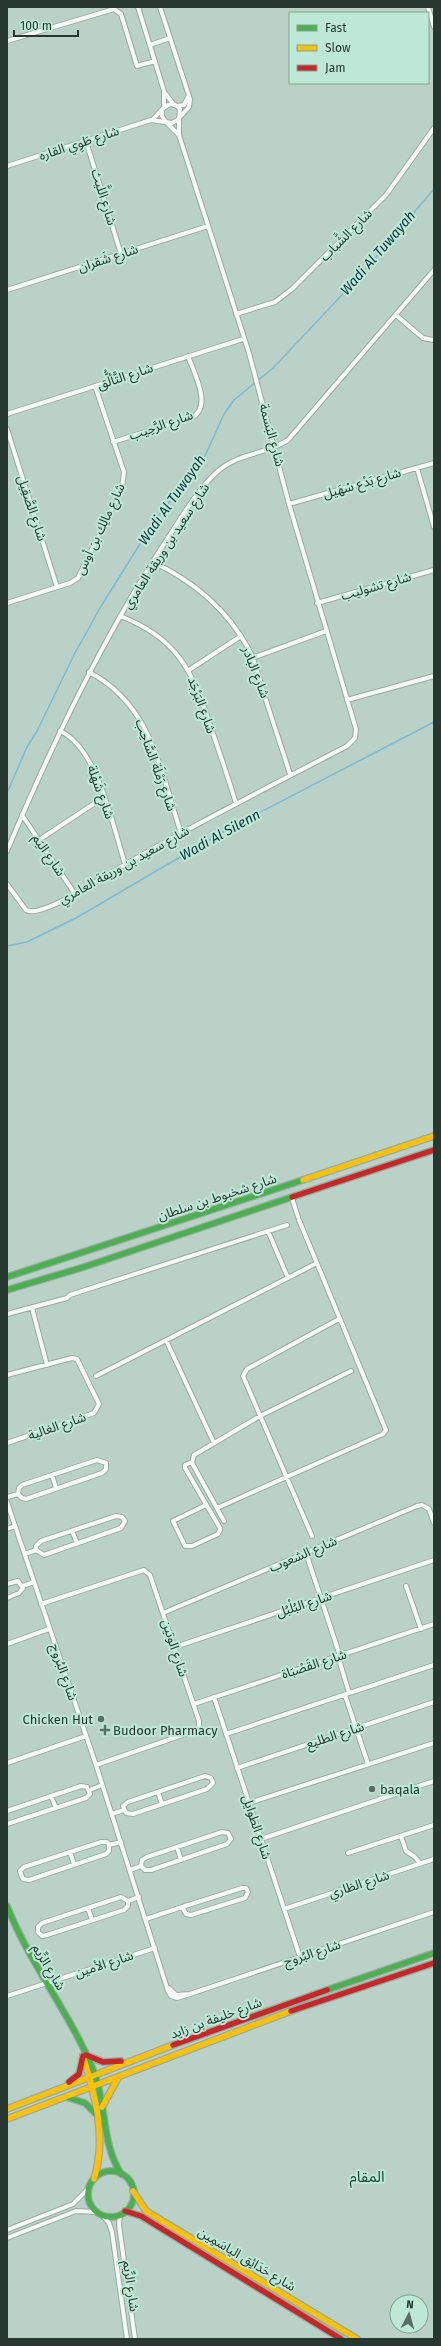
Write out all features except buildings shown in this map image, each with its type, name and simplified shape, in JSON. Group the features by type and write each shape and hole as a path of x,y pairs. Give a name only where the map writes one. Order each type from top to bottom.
{"main road":[{"name":"شارع شخبوط بن سلطان","path":"7,1277 434,1136"},
{"name":"شارع شخبوط بن سلطان","path":"7,1290 292,1198 434,1150"},
{"name":"شارع الرِّيم","path":"7,1906 22,1943 77,2036 102,2107 109,2154 121,2174"},
{"name":"شارع خليفة بن زايد","path":"7,2109 219,2027 434,1953"},
{"name":"شارع خليفة بن زايد","path":"7,2119 120,2077 264,2020 434,1963"},
{"path":"51,2092 78,2076 84,2055 92,2060 105,2063 138,2059"},
{"path":"102,2107 112,2085 120,2077"},
{"name":"شارع الرِّيم","path":"94,2179 101,2156 96,2114 95,2086"},
{"path":"65,2097 85,2103 96,2114"},
{"path":"104,2172 121,2174 129,2181 133,2191 131,2204 123,2213 111,2217 96,2212 88,2199 88,2188 94,2179 104,2172"},
{"name":"شارع حَدَائِق الياسَمِين","path":"133,2191 140,2204 146,2210 357,2339"},
{"name":"شارع حَدَائِق الياسَمِين","path":"123,2213 141,2216 341,2339"},
{"path":"283,2304 288,2297"}],"street":[{"path":"138,8 164,91 162,116 166,122 172,123 180,118 189,107 188,94 160,7"},
{"path":"428,7 434,27"},
{"path":"7,41 114,9 121,14 137,66 154,60"},
{"path":"150,45 170,38"},
{"path":"164,91 180,111 180,118"},
{"path":"163,109 185,103 188,94"},
{"name":"شارع طَوِي القاره","path":"152,120 163,109"},
{"name":"شارع البَسمة","path":"180,118 179,135 243,339 252,362 289,504 356,729 355,738"},
{"name":"شارع طَوِي القاره","path":"7,166 152,120 166,122"},
{"name":"شارع البَسمة","path":"166,122 179,135"},
{"name":"شارع الشَّباب","path":"236,314 274,302 292,289 386,195 434,128"},
{"name":"شارع اللَّيث","path":"86,141 121,254"},
{"name":"شارع شَقران","path":"7,290 208,226"},
{"name":"شارع سعيد بن وريقة العامري","path":"7,851 60,731 89,672 120,616 188,509 217,472 242,456 284,443 292,436 434,270"},
{"path":"396,315 423,338 434,340"},
{"name":"شارع التَّألُّق","path":"7,414 243,339"},
{"name":"شارع الرَّحِيب","path":"114,442 190,418 199,412 202,405 202,397 188,356"},
{"name":"شارع مالِك بن أوس","path":"7,603 73,582 80,575 122,488 124,472 95,386"},
{"name":"شارع الصَّقِيل","path":"7,429 57,587"},
{"name":"شارع بَدْع سْهَيل","path":"289,504 434,463"},
{"path":"417,468 434,527"},
{"name":"شارع البادر","path":"153,562 187,580 202,592 230,620 241,636 252,658 290,774"},
{"name":"شارع تشوليب","path":"317,602 434,570"},
{"name":"شارع البَرْجَد","path":"120,616 137,622 157,635 179,655 189,670 198,689 236,803"},
{"path":"252,658 326,631"},
{"path":"189,670 241,636"},
{"name":"شارع رَمْلَة السَّاحِب","path":"89,672 117,690 139,716 150,740 181,833"},
{"path":"347,700 434,676"},
{"name":"شارع شَهْلة","path":"60,731 73,739 85,752 95,772 125,864"},
{"name":"شارع سعيد بن وريقة العامري","path":"7,884 23,907 32,912 75,894 125,864 236,803 347,746 355,738"},
{"path":"39,840 104,797"},
{"name":"شارع اليَم","path":"22,815 75,894"},
{"path":"217,1508 383,1434 386,1430 339,1319 292,1198"},
{"path":"7,1314 67,1298 70,1294 287,1225"},
{"path":"268,1231 288,1278"},
{"path":"96,1376 317,1264"},
{"path":"32,1308 47,1365"},
{"path":"312,1536 243,1378 245,1370 339,1319"},
{"path":"166,1340 214,1443"},
{"name":"شارع الغالية","path":"7,1375 72,1358 79,1360 99,1402 99,1408 94,1413 7,1443"},
{"path":"206,1505 173,1522 185,1546 192,1546 220,1532 220,1528 184,1467 192,1462 194,1455 260,1416 351,1371"},
{"path":"99,1460 106,1464 106,1469 102,1473 26,1499 22,1498 18,1494 20,1486 52,1475 99,1460"},
{"path":"192,1462 224,1521"},
{"path":"52,1475 56,1488"},
{"path":"7,1498 18,1494"},
{"name":"شارع البُروج","path":"7,1502 96,1765 170,1994 175,1998 182,1998 190,1994 434,1912"},
{"name":"شارع الشعوب","path":"163,1613 420,1505 429,1509 434,1523"},
{"path":"118,1516 125,1521 121,1528 44,1555 36,1550 38,1542 118,1516"},
{"path":"7,1529 15,1526"},
{"path":"72,1531 77,1543"},
{"path":"25,1554 36,1550"},
{"path":"306,1553 339,1656 356,1728 368,1764"},
{"name":"شارع البُلْبُل","path":"175,1647 434,1560"},
{"name":"شارع الوتين","path":"41,1604 144,1570 150,1575 175,1647 199,1721 196,1730 96,1765"},
{"path":"7,1584 16,1581 22,1586"},
{"path":"22,1586 34,1582"},
{"path":"7,1598 21,1592 22,1586"},
{"path":"406,1586 421,1629"},
{"name":"شارع القَصْبَاة","path":"194,1704 434,1624"},
{"path":"7,1644 49,1629"},
{"path":"226,1734 434,1665"},
{"name":"شارع الطوايل","path":"214,1697 300,1957"},
{"name":"شارع الطليع","path":"237,1768 434,1702"},
{"path":"7,1763 86,1736"},
{"path":"249,1803 434,1743"},
{"path":"112,1814 124,1810 131,1814 210,1788 212,1780 205,1776 128,1802 123,1806 124,1810"},
{"path":"261,1839 434,1782"},
{"path":"7,1811 81,1786 87,1787 90,1790"},
{"path":"90,1790 102,1786"},
{"path":"7,1824 86,1798 90,1794 90,1790"},
{"path":"158,1792 162,1804"},
{"path":"51,1796 56,1808"},
{"path":"348,1853 434,1825"},
{"path":"130,1870 141,1866 145,1858 177,1847 222,1832 228,1833 230,1836 230,1841 228,1844 181,1860 149,1870 141,1866"},
{"path":"401,1836 406,1850 420,1863"},
{"path":"109,1845 109,1851 106,1854 29,1880 23,1879 20,1876 20,1871 24,1867 101,1842 107,1842 109,1845 121,1842"},
{"path":"177,1847 181,1860"},
{"path":"70,1852 74,1864"},
{"name":"شارع الظاري","path":"284,1909 434,1859"},
{"path":"146,1919 182,1907 242,1888 246,1888 248,1892 245,1898 191,1915 186,1914 182,1907"},
{"path":"128,1901 126,1909 47,1935 42,1936 38,1932 40,1924 121,1897 128,1901 139,1897"},
{"path":"88,1908 92,1920"},
{"name":"شارع الأمين","path":"7,1996 155,1948"},
{"path":"7,2230 73,2204 88,2188"},
{"path":"7,2238 76,2211 96,2212"},
{"name":"شارع الرِّيم","path":"123,2213 119,2225 135,2339"},
{"name":"شارع الرِّيم","path":"102,2215 109,2224 112,2232 127,2339"}],"waterway":[{"name":"Wadi Al Tuwayah","path":"7,793 27,747 37,731 75,653 100,608 153,523 205,456 224,414 234,400 273,368 358,278 434,189"},
{"name":"Wadi Al Silenn","path":"7,946 27,942 76,918 228,829 434,722"}],"traffic: fast":[{"path":"7,1277 303,1180"},
{"path":"7,1290 84,1267 292,1197"},
{"path":"7,1906 27,1949 74,2030 94,2072 101,2098 110,2149 121,2174"},
{"path":"327,1990 434,1953"},
{"path":"66,2097 85,2103 96,2114"},
{"path":"111,2171 124,2175 130,2181 134,2194 130,2207 124,2213 111,2217 98,2213 92,2207 88,2194 92,2181 98,2175 111,2171"}],"traffic: slow":[{"path":"303,1180 434,1136"},
{"path":"7,2119 291,2011"},
{"path":"7,2109 173,2045"},
{"path":"83,2056 92,2086 98,2117 98,2164 94,2179"},
{"path":"102,2107 118,2078"},
{"path":"133,2191 146,2211 357,2339"}],"traffic: jam":[{"path":"292,1197 434,1150"},
{"path":"291,2011 434,1963"},
{"path":"173,2045 327,1990"},
{"path":"86,2055 103,2062 121,2061"},
{"path":"69,2082 79,2074 83,2056"},
{"path":"125,2211 141,2216 341,2339"}],"place":[{"name":"Chicken Hut","path":"101,1719"},
{"name":"Budoor Pharmacy","path":"105,1730"},
{"name":"baqala","path":"372,1789"}],"district":[{"name":"المقام","path":"367,2177"}]}
